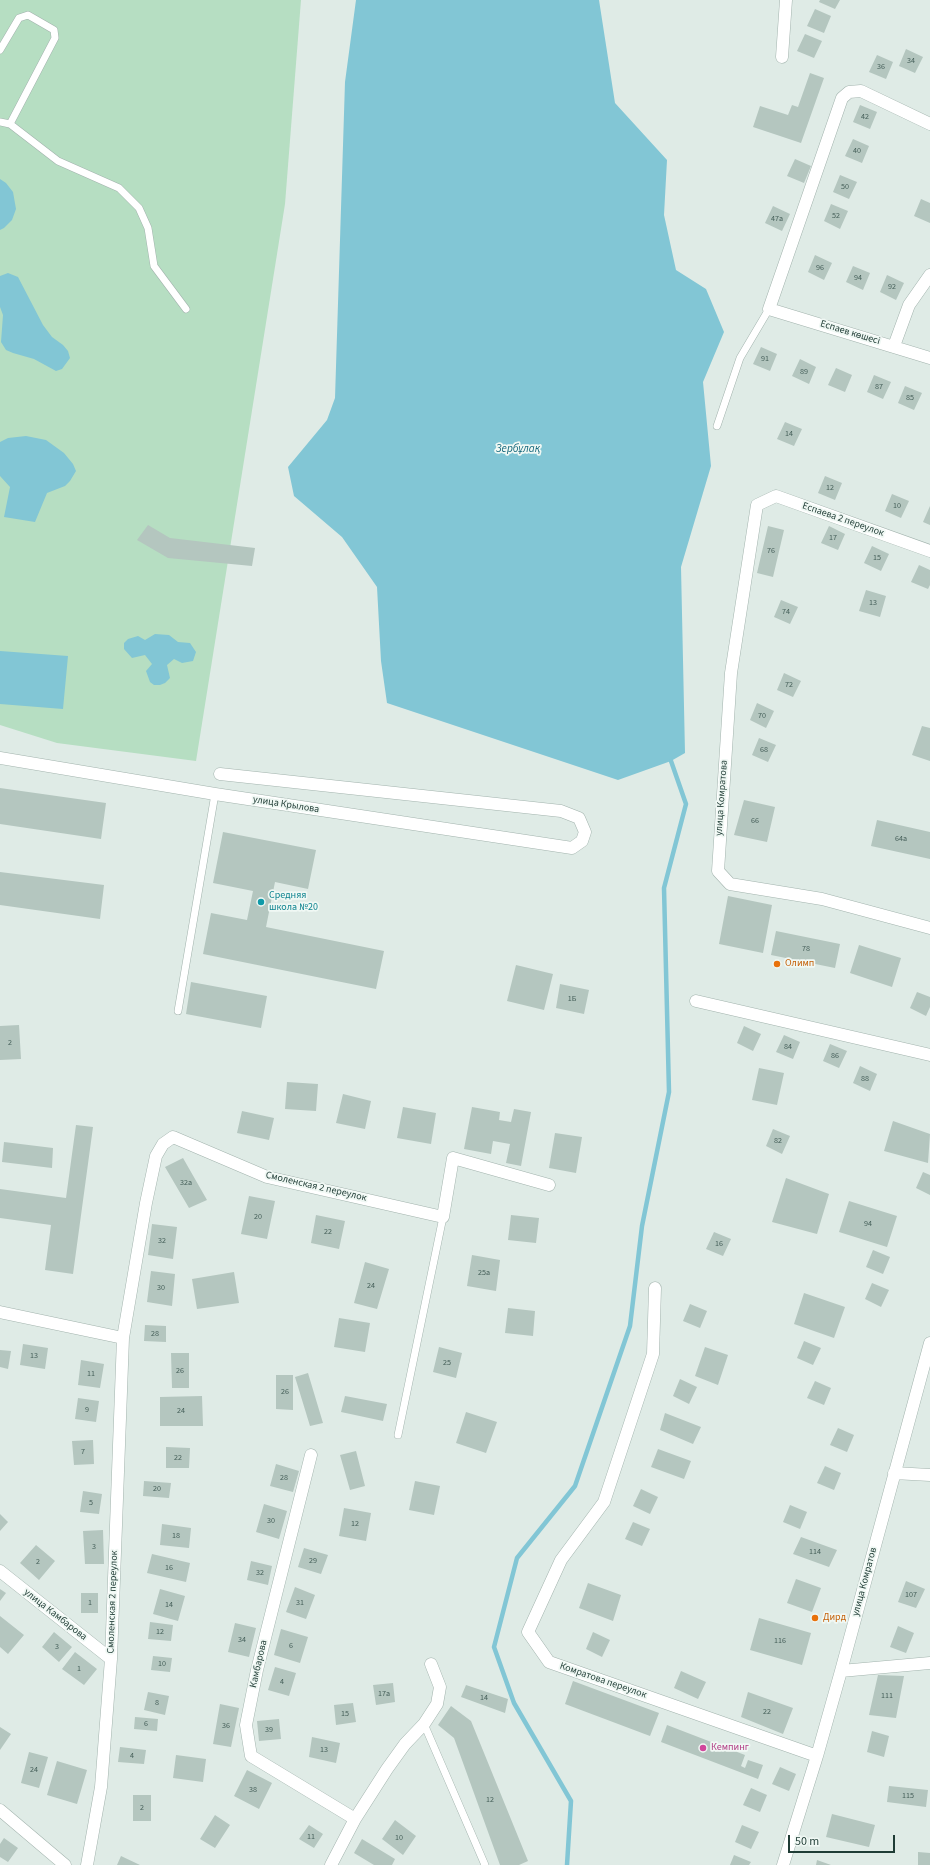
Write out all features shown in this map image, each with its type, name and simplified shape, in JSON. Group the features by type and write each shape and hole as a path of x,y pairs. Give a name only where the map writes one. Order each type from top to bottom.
{"street":[{"path":"782,57 786,0"},
{"path":"769,309 842,98 849,92 860,91 930,124"},
{"path":"894,346 909,305 930,275"},
{"name":"Еспаев көшесі","path":"769,309 930,358"},
{"name":"Еспаева 2 переулок","path":"757,505 776,496 930,550"},
{"name":"улица Комратова","path":"757,505 731,673 718,871 730,884 822,899 930,928"},
{"name":"улица Крылова","path":"0,758 214,794 572,848 582,841 585,832 578,818 561,811 220,774"},
{"path":"696,1001 930,1055"},
{"name":"Смоленская 2 переулок","path":"87,1865 101,1788 111,1659 123,1338 146,1203 156,1156 162,1144 173,1137 267,1177 444,1217"},
{"path":"444,1217 453,1158 549,1185"},
{"name":"Комратова переулок","path":"655,1288 653,1354 604,1502 561,1560 528,1632 549,1662 817,1756"},
{"path":"0,1312 123,1338"},
{"name":"улица Комратов","path":"783,1865 817,1756 841,1671 930,1343"},
{"name":"Камбарова","path":"311,1455 257,1670 246,1725 251,1756 356,1819"},
{"path":"894,1473 930,1475"},
{"name":"улица Камбарова","path":"0,1571 111,1659"},
{"path":"841,1671 930,1663"},
{"path":"331,1865 356,1819 405,1744 424,1724 436,1704 440,1687 431,1664"},
{"path":"0,1810 65,1865"}],"lane":[{"path":"0,50 19,18 28,15 54,30 55,38 10,124"},
{"path":"0,122 10,124 58,161 119,188 139,208 148,228 154,266 186,309"},
{"path":"717,426 740,358 769,309"},
{"path":"178,1011 214,794"},
{"path":"398,1435 444,1217"},
{"path":"424,1724 485,1865"}],"green space":[{"path":"0,0 301,0 285,204 196,761 57,743 0,725"}],"water":[{"name":"Зербұлақ","path":"356,0 599,0 615,103 667,160 664,215 676,270 706,289 724,332 703,382 711,466 681,567 685,753 671,761 618,780 387,703 381,661 377,587 342,537 294,496 288,467 327,420 335,398 345,82"},
{"path":"0,179 6,183 13,192 16,209 12,220 0,230"},
{"path":"8,273 18,277 43,325 52,337 63,345 68,351 70,358 62,369 56,371 34,359 6,350 1,342 3,315 0,307 0,276"},
{"path":"26,436 46,440 64,453 73,464 76,471 65,486 47,493 35,522 4,517 10,487 0,476 0,442 8,438"},
{"path":"155,634 169,635 178,642 190,643 196,652 193,661 182,663 174,659 167,665 170,678 165,683 160,685 154,685 150,682 146,671 152,664 145,655 132,658 124,649 124,643 128,639 138,636 145,640"},
{"path":"0,651 68,656 63,709 0,704"}],"building":[{"path":"820,0 840,0 835,9 819,2"},
{"path":"815,9 831,16 824,33 807,26"},
{"path":"805,34 822,41 814,58 797,51"},
{"path":"906,49 923,57 915,73 899,66"},
{"path":"877,55 893,62 886,79 869,72"},
{"path":"810,73 824,78 801,143 753,127 760,106 788,115 792,105 798,107"},
{"path":"860,105 877,112 870,129 853,122"},
{"path":"853,139 869,146 862,163 845,156"},
{"path":"795,159 811,166 804,183 787,176"},
{"path":"840,175 857,182 849,199 833,192"},
{"path":"921,199 930,203 930,223 914,216"},
{"path":"831,204 848,211 840,229 824,221"},
{"path":"773,206 790,214 782,231 765,223"},
{"path":"815,255 832,263 824,280 808,272"},
{"path":"853,266 870,273 863,290 846,282"},
{"path":"887,275 904,283 896,300 880,292"},
{"path":"761,347 777,354 770,371 753,364"},
{"path":"800,359 816,367 809,384 792,376"},
{"path":"836,368 852,375 845,392 828,385"},
{"path":"874,375 891,382 883,399 867,392"},
{"path":"905,386 922,393 914,410 898,403"},
{"path":"785,422 802,429 794,446 777,439"},
{"path":"825,476 842,483 835,500 818,493"},
{"path":"892,494 909,501 901,518 885,511"},
{"path":"930,506 930,525 923,522"},
{"path":"148,525 170,538 255,548 252,566 168,558 137,540"},
{"path":"768,526 784,530 773,577 757,573"},
{"path":"829,526 845,534 838,550 821,543"},
{"path":"872,546 889,554 881,571 864,563"},
{"path":"919,565 930,570 930,585 928,589 911,582"},
{"path":"866,590 886,596 880,617 859,611"},
{"path":"781,600 798,607 790,624 774,617"},
{"path":"784,673 801,681 793,697 777,690"},
{"path":"757,703 774,711 766,728 750,720"},
{"path":"922,726 930,728 930,761 912,755"},
{"path":"759,738 776,745 768,762 752,755"},
{"path":"0,788 106,803 101,839 0,824"},
{"path":"744,800 775,807 767,842 734,835"},
{"path":"877,820 930,832 930,859 871,846"},
{"name":"Средняя школа №20","path":"223,832 316,850 308,889 275,882 266,927 384,951 376,989 203,954 211,913 247,920 253,891 213,883"},
{"path":"0,872 104,885 100,919 0,905"},
{"path":"728,896 772,905 763,953 719,944"},
{"path":"776,931 840,944 835,968 771,955"},
{"path":"859,945 901,958 892,987 850,973"},
{"path":"516,965 553,974 544,1010 507,1001"},
{"path":"191,982 267,996 261,1028 186,1014"},
{"path":"560,984 589,990 584,1014 556,1008"},
{"path":"917,992 930,997 930,1007 926,1016 910,1008"},
{"path":"19,1025 21,1059 0,1060 0,1026"},
{"path":"744,1026 761,1034 753,1051 737,1043"},
{"path":"784,1035 800,1042 793,1059 776,1052"},
{"path":"830,1044 847,1051 839,1068 823,1061"},
{"path":"860,1066 877,1074 870,1091 853,1083"},
{"path":"759,1068 784,1073 777,1105 752,1100"},
{"path":"287,1082 318,1084 316,1111 285,1109"},
{"path":"343,1094 371,1101 365,1129 336,1123"},
{"path":"403,1107 436,1113 431,1144 397,1138"},
{"path":"472,1107 500,1112 499,1120 511,1122 514,1109 531,1112 521,1166 506,1163 510,1144 493,1141 491,1154 464,1149"},
{"path":"242,1111 274,1118 269,1140 237,1133"},
{"path":"893,1121 930,1134 928,1163 884,1151"},
{"path":"76,1125 93,1127 73,1274 45,1270 51,1225 0,1218 0,1189 66,1198"},
{"path":"773,1129 790,1136 782,1154 766,1146"},
{"path":"555,1133 582,1137 576,1173 549,1168"},
{"path":"4,1142 53,1148 52,1168 2,1162"},
{"path":"183,1158 207,1200 189,1208 165,1167"},
{"path":"923,1172 930,1175 930,1195 916,1188"},
{"path":"786,1178 829,1194 817,1234 772,1222"},
{"path":"249,1196 275,1201 267,1239 241,1234"},
{"path":"849,1201 897,1216 887,1247 839,1232"},
{"path":"316,1215 345,1221 339,1249 311,1243"},
{"path":"511,1215 539,1218 536,1243 508,1240"},
{"path":"152,1224 177,1227 173,1259 148,1255"},
{"path":"714,1232 731,1239 723,1256 706,1249"},
{"path":"873,1250 890,1257 883,1274 866,1267"},
{"path":"472,1255 500,1260 496,1291 467,1286"},
{"path":"365,1262 389,1269 377,1309 354,1303"},
{"path":"151,1271 175,1274 172,1306 147,1302"},
{"path":"234,1272 239,1303 197,1309 192,1279"},
{"path":"872,1283 889,1290 881,1307 865,1299"},
{"path":"804,1293 845,1307 834,1338 794,1324"},
{"path":"690,1304 707,1311 700,1328 683,1321"},
{"path":"508,1308 535,1311 533,1336 505,1333"},
{"path":"339,1318 370,1323 365,1352 334,1347"},
{"path":"145,1325 166,1326 166,1342 144,1341"},
{"path":"804,1341 821,1348 813,1365 797,1358"},
{"path":"23,1344 48,1348 45,1369 20,1365"},
{"path":"439,1347 462,1353 456,1378 433,1372"},
{"path":"705,1347 728,1355 718,1385 695,1376"},
{"path":"0,1350 11,1351 8,1369 0,1367"},
{"path":"171,1353 189,1353 189,1388 172,1388"},
{"path":"81,1360 104,1364 100,1388 78,1385"},
{"path":"308,1373 323,1423 310,1426 295,1377"},
{"path":"276,1375 293,1375 293,1410 276,1409"},
{"path":"680,1379 697,1387 689,1404 673,1396"},
{"path":"815,1381 831,1388 824,1405 807,1398"},
{"path":"202,1396 203,1426 160,1426 160,1397"},
{"path":"345,1396 387,1404 383,1421 341,1412"},
{"path":"78,1398 99,1401 96,1422 75,1419"},
{"path":"466,1412 497,1422 486,1453 456,1443"},
{"path":"665,1413 701,1427 693,1444 660,1430"},
{"path":"838,1428 854,1435 847,1452 830,1445"},
{"path":"93,1440 94,1464 74,1465 72,1441"},
{"path":"166,1447 190,1448 189,1468 166,1468"},
{"path":"658,1449 691,1461 684,1479 651,1467"},
{"path":"356,1451 365,1486 350,1490 340,1455"},
{"path":"276,1464 299,1471 293,1492 270,1486"},
{"path":"825,1466 841,1473 834,1490 817,1483"},
{"path":"144,1481 171,1483 169,1498 143,1496"},
{"path":"415,1481 440,1486 434,1515 409,1510"},
{"path":"641,1489 658,1497 650,1514 633,1506"},
{"path":"83,1491 102,1494 99,1514 80,1512"},
{"path":"264,1504 287,1511 279,1539 256,1532"},
{"path":"790,1505 807,1512 800,1529 783,1522"},
{"path":"344,1508 371,1513 366,1541 339,1536"},
{"path":"0,1514 8,1522 0,1531"},
{"path":"633,1522 650,1529 642,1546 625,1539"},
{"path":"162,1524 191,1528 189,1548 160,1545"},
{"path":"103,1530 104,1564 85,1564 83,1531"},
{"path":"801,1537 837,1550 829,1567 793,1554"},
{"path":"36,1545 55,1561 39,1580 20,1563"},
{"path":"304,1548 328,1555 321,1574 298,1567"},
{"path":"152,1554 190,1563 186,1582 147,1573"},
{"path":"251,1561 272,1566 268,1585 247,1580"},
{"path":"796,1579 821,1588 812,1612 787,1603"},
{"path":"906,1581 925,1589 916,1608 898,1602"},
{"path":"588,1583 621,1595 613,1621 579,1608"},
{"path":"295,1587 315,1595 306,1619 286,1612"},
{"path":"0,1589 6,1593 0,1601"},
{"path":"160,1589 185,1596 178,1621 153,1614"},
{"path":"81,1593 98,1593 98,1613 81,1613"},
{"path":"0,1616 24,1635 8,1654 0,1647"},
{"path":"759,1618 811,1633 802,1665 750,1650"},
{"path":"150,1622 173,1625 171,1641 148,1639"},
{"path":"235,1623 256,1628 249,1657 228,1652"},
{"path":"898,1626 914,1633 906,1653 890,1647"},
{"path":"281,1629 308,1637 300,1663 274,1655"},
{"path":"54,1632 72,1647 59,1662 42,1647"},
{"path":"593,1632 610,1640 602,1657 586,1649"},
{"path":"75,1652 97,1669 84,1685 62,1669"},
{"path":"153,1656 172,1658 170,1672 151,1670"},
{"path":"275,1667 296,1673 289,1696 268,1690"},
{"path":"681,1671 706,1682 698,1699 674,1688"},
{"path":"878,1675 904,1676 896,1718 869,1715"},
{"path":"573,1681 659,1713 650,1736 565,1704"},
{"path":"393,1683 395,1702 376,1705 373,1685"},
{"path":"466,1685 508,1699 505,1713 461,1697"},
{"path":"148,1692 169,1696 165,1715 144,1710"},
{"path":"748,1692 793,1708 783,1734 741,1717"},
{"path":"353,1703 356,1722 336,1725 334,1705"},
{"path":"220,1704 239,1708 231,1747 213,1744"},
{"path":"451,1706 471,1721 528,1861 519,1865 500,1865 454,1738 438,1725"},
{"path":"135,1717 158,1719 157,1731 134,1729"},
{"path":"279,1719 281,1739 259,1741 257,1721"},
{"name":"Кемпинг","path":"667,1725 745,1755 741,1766 745,1768 748,1760 763,1765 758,1779 661,1742"},
{"path":"0,1727 11,1734 0,1750"},
{"path":"872,1731 889,1736 884,1757 867,1752"},
{"path":"312,1737 340,1743 336,1763 309,1757"},
{"path":"120,1747 146,1750 144,1764 118,1762"},
{"path":"29,1752 48,1757 39,1788 21,1783"},
{"path":"176,1755 206,1759 203,1782 173,1778"},
{"path":"57,1761 87,1770 77,1804 47,1795"},
{"path":"780,1767 796,1774 789,1791 772,1784"},
{"path":"247,1770 272,1783 259,1809 234,1796"},
{"path":"889,1786 928,1790 926,1807 887,1802"},
{"path":"751,1788 767,1795 760,1812 743,1805"},
{"path":"133,1795 151,1795 151,1821 133,1821"},
{"path":"832,1814 875,1825 869,1847 826,1837"},
{"path":"215,1815 230,1825 215,1848 200,1839"},
{"path":"395,1820 416,1836 403,1855 382,1839"},
{"path":"309,1825 323,1834 314,1848 299,1839"},
{"path":"742,1825 759,1832 751,1849 735,1842"},
{"path":"4,1838 18,1848 8,1862 0,1857 0,1844"},
{"path":"362,1839 395,1859 392,1865 374,1865 354,1853"},
{"path":"918,1852 930,1853 930,1865 918,1865"},
{"path":"734,1855 751,1862 749,1865 730,1865"},
{"path":"121,1856 140,1865 117,1865"},
{"path":"817,1860 831,1865 816,1865"}],"waterway":[{"path":"567,1865 571,1801 514,1703 494,1647 517,1558 575,1486 630,1326 642,1226 669,1092 664,888 686,804 671,761"}],"place":[{"name":"Средняя школа №20","path":"261,902"},
{"name":"Олимп","path":"777,964"},
{"name":"Дирд","path":"815,1618"},
{"name":"Кемпинг","path":"703,1748"}]}
